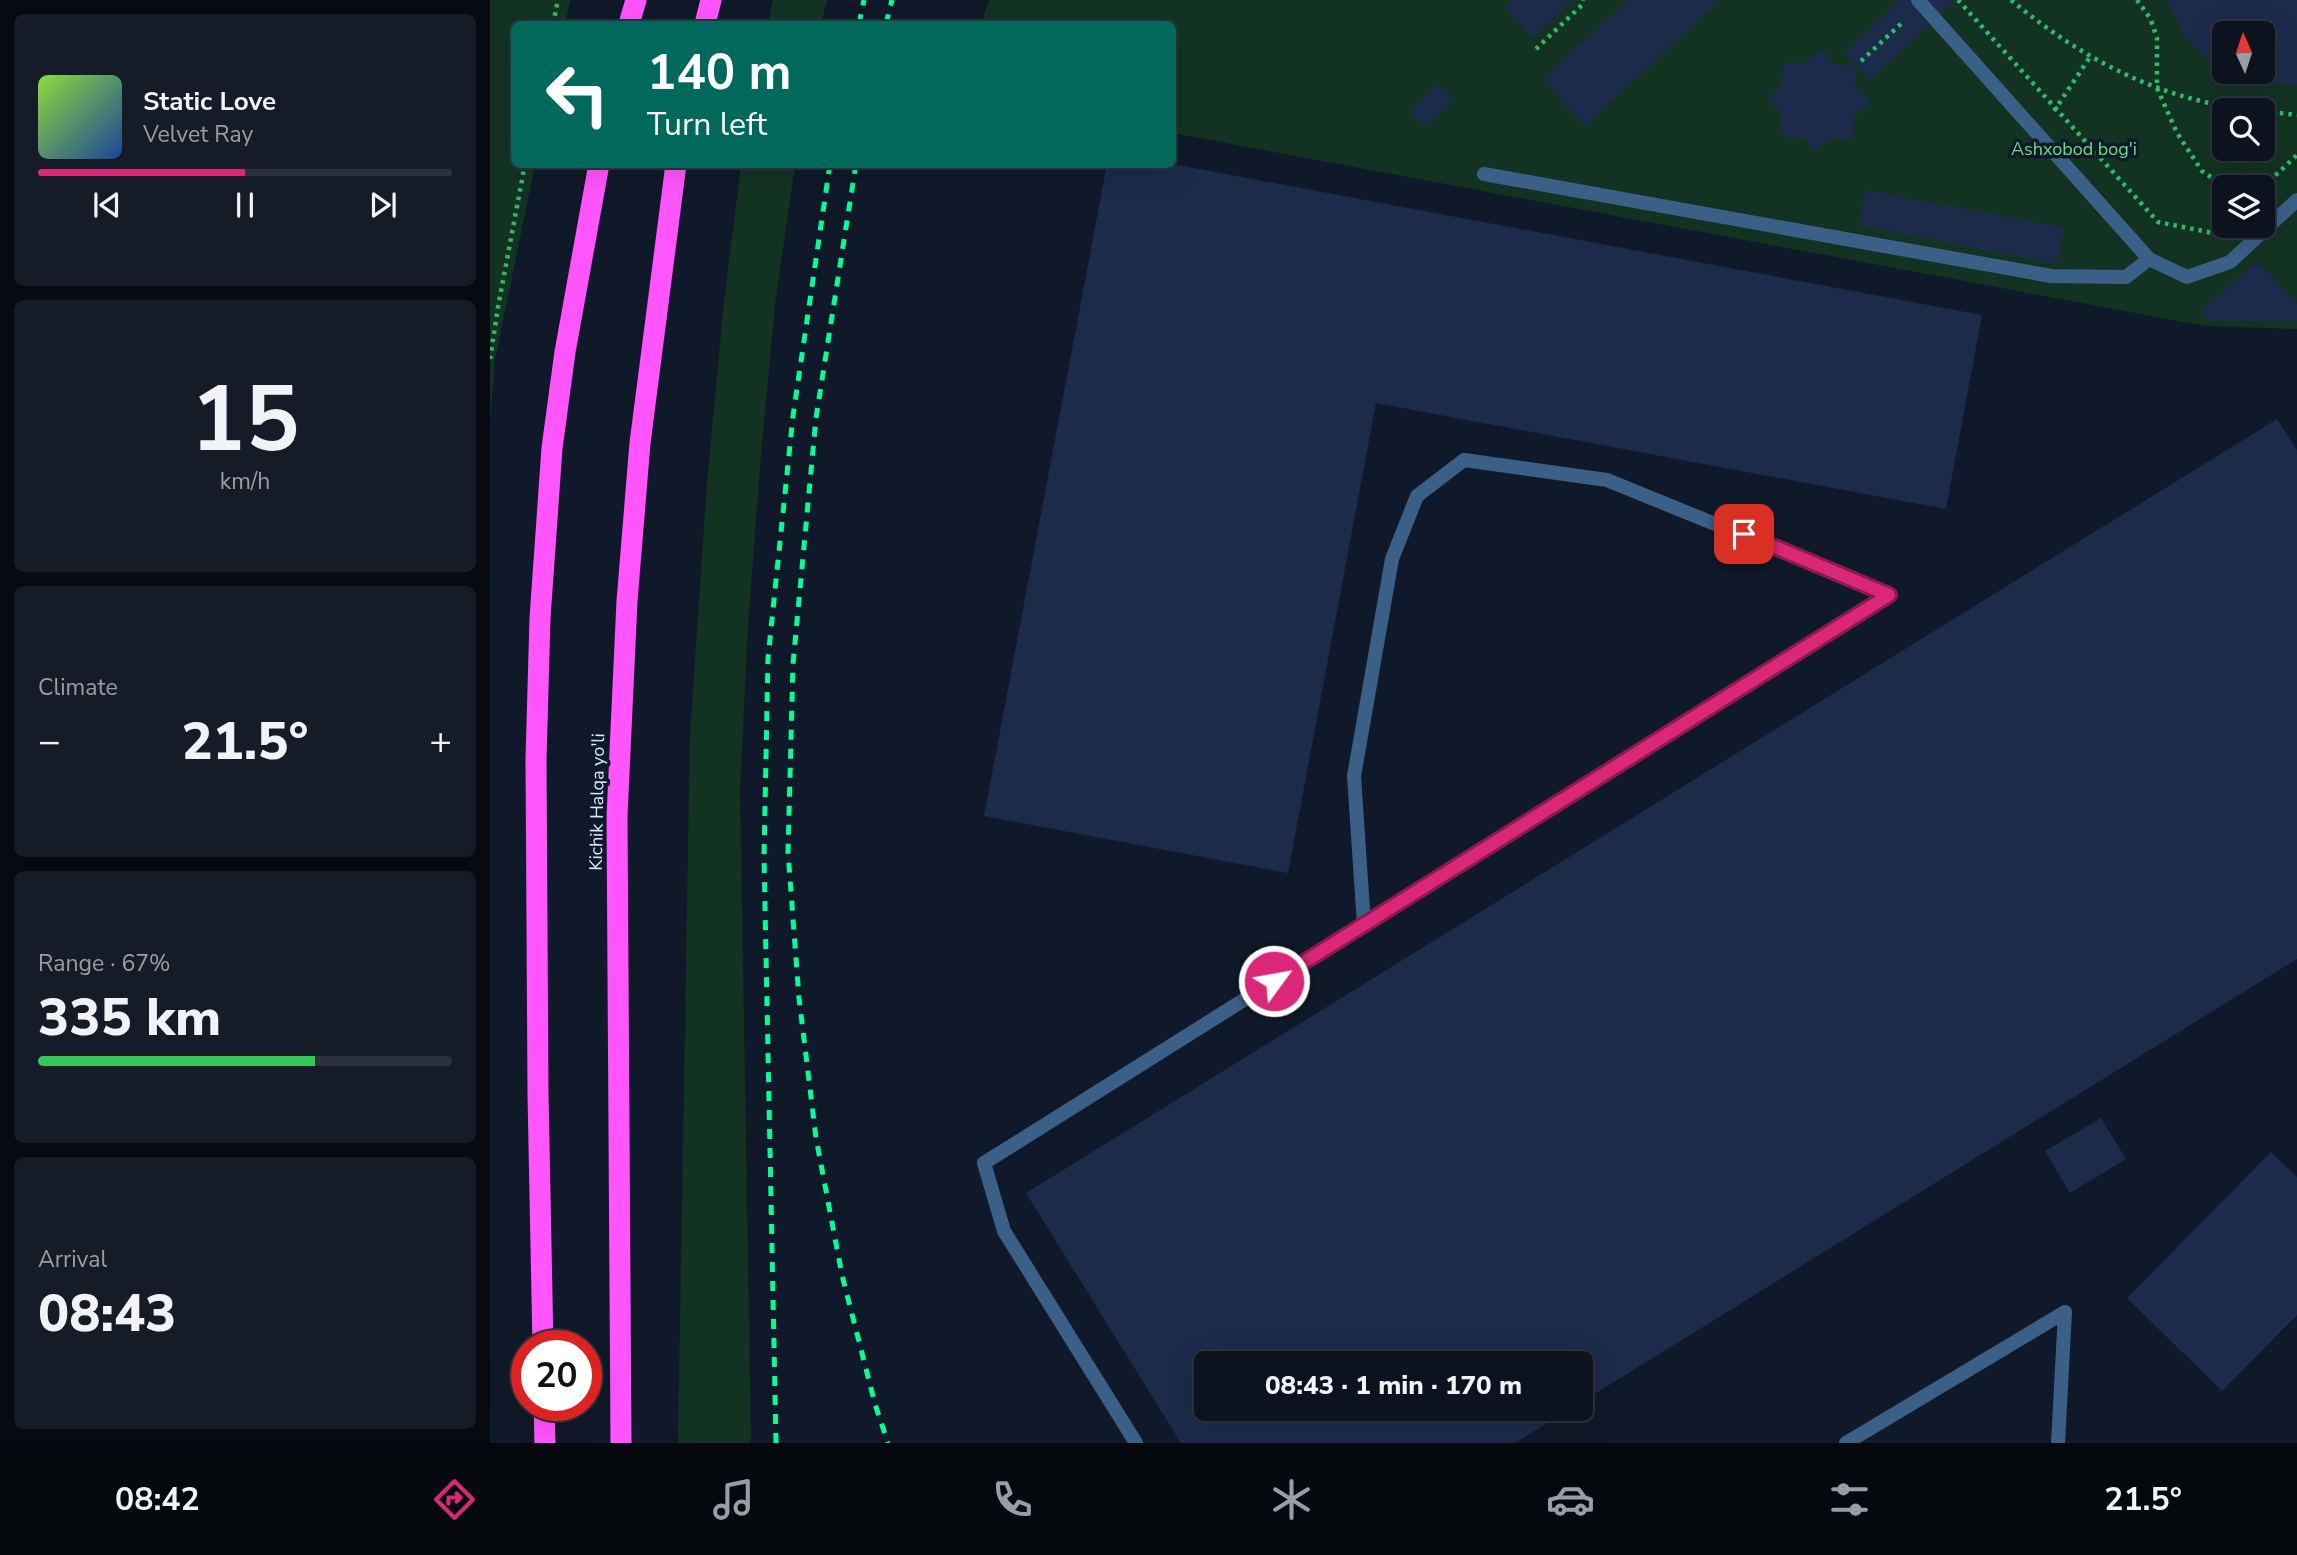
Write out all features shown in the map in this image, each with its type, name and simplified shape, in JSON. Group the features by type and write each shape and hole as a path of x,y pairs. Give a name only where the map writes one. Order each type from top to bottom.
{"highway":[{"path":"630,21 635,0"},
{"path":"706,21 711,0"},
{"path":"543,1330 536,759 540,618 552,448 567,338 598,168"},
{"name":"Kichik Halqa yo'li","path":"621,1443 618,802 627,601 640,443 675,168"},
{"path":"544,1421 545,1443"}],"street":[{"path":"1917,0 2149,259 2187,277 2230,262 2297,200"},
{"path":"1484,174 2051,275 2126,277 2149,259"},
{"path":"1136,1443 1004,1231 984,1163 1364,925 1889,595 1607,480 1464,460 1417,496 1392,559 1354,776 1364,925"},
{"path":"1846,1443 2065,1312 2058,1443"}],"path":[{"path":"554,21 558,0"},
{"path":"1536,49 1583,5 1583,0"},
{"path":"1958,0 2158,222 2212,233"},
{"path":"2011,0 2090,57 2157,89 2212,104"},
{"path":"2137,0 2150,18 2157,38 2157,89 2177,133 2202,171 2212,178"},
{"path":"1861,61 1908,18"},
{"path":"2041,137 2055,109 2090,57"},
{"path":"2275,112 2297,115"},
{"path":"2275,176 2297,155"},
{"path":"490,359 524,168"}],"green space":[{"path":"490,0 570,0 566,21 511,21 511,168 534,168 495,359 490,422"},
{"path":"773,0 827,0 822,21 769,21"},
{"name":"Ashxobod bog'i","path":"989,0 2297,0 2297,329 2205,326 1176,134 1176,21 982,21"},
{"path":"741,168 795,168 775,305 761,454 748,625 740,789 751,1443 678,1443 690,734 707,483 724,301"}],"building":[{"path":"1514,0 1571,1 1532,38 1505,8"},
{"path":"1628,0 1721,0 1585,126 1542,79"},
{"path":"1900,0 1958,0 1870,80 1844,53"},
{"path":"2166,0 2297,0 2297,86 2266,84 2275,84 2275,21 2212,21 2212,64 2184,36"},
{"path":"1821,49 1834,64 1855,65 1855,86 1870,102 1854,117 1853,139 1831,138 1817,152 1804,138 1780,137 1781,113 1767,97 1782,85 1783,63 1805,63"},
{"path":"1438,84 1454,101 1425,128 1409,111"},
{"path":"1176,165 1982,315 1946,509 1376,403 1288,873 984,816 1106,168 1176,168"},
{"path":"1866,190 2064,228 2057,264 1859,225"},
{"path":"2257,261 2297,304 2297,321 2209,321 2201,311"},
{"path":"2277,419 2297,450 2297,959 1593,1395 1593,1351 1194,1351 1194,1421 1551,1421 1515,1443 1181,1443 1026,1193"},
{"path":"2101,1118 2126,1159 2070,1193 2045,1151"},
{"path":"2271,1152 2297,1177 2297,1315 2222,1391 2127,1298"}],"railway":[{"path":"860,21 864,0"},
{"path":"887,21 892,0"},
{"path":"776,1443 764,857 768,658 793,416 829,168"},
{"path":"855,168 816,418 793,664 788,852 799,998 816,1138 842,1275 875,1404 888,1443"}],"route":[{"path":"1274,981 1889,595 1744,534"}]}
